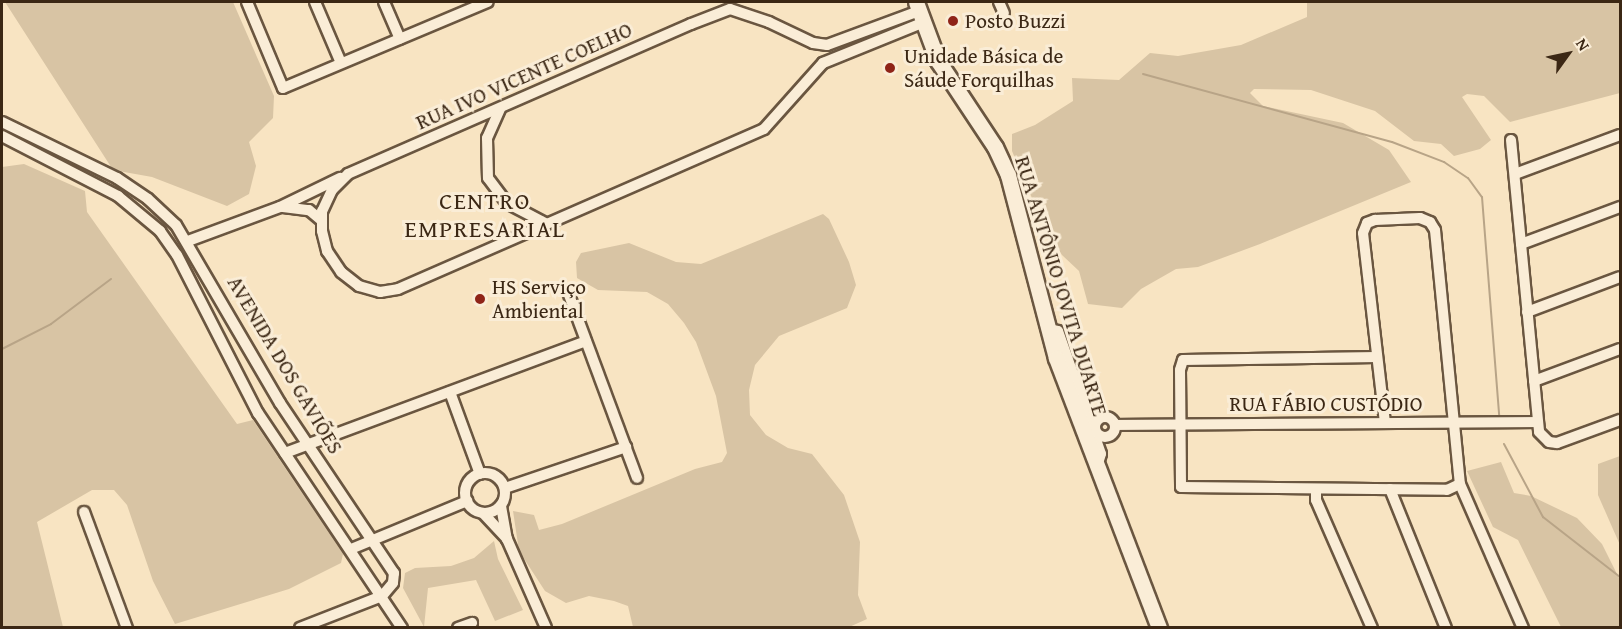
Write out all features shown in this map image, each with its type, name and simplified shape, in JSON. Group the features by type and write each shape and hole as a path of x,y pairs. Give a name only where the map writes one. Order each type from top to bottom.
{"main road":[{"name":"RUA ANTÔNIO JOVITA DUARTE","path":"919,12 938,61 1003,162 1048,329 1097,466 1160,627"}],"street":[{"path":"247,2 283,88 488,2"},
{"path":"315,2 341,63"},
{"path":"384,2 400,39"},
{"path":"455,2 460,13"},
{"path":"999,2 1004,13"},
{"name":"RUA IVO VICENTE COELHO","path":"188,241 280,207 348,174 730,9 769,22 818,45"},
{"path":"823,63 818,45 832,44 919,12"},
{"path":"321,220 327,251 340,272 359,286 380,292 413,283 764,129 823,63 919,12"},
{"path":"500,109 486,138 488,178 507,203 547,224"},
{"name":"AVENIDA DOS GAVIÕES","path":"2,122 108,173 148,199 188,241 308,444 374,541 396,578 382,596"},
{"path":"1515,174 1620,135"},
{"name":"AVENIDA DOS GAVIÕES","path":"2,136 102,187 140,211 169,243 217,329 258,413 402,627"},
{"path":"1511,140 1538,422 1543,439 1557,443 1620,420"},
{"name":"RUA IVO VICENTE COELHO","path":"280,207 309,210 321,220 327,199 348,174"},
{"path":"140,211 142,202 148,199"},
{"path":"1521,244 1620,207"},
{"path":"1385,423 1364,233 1367,223 1420,218 1430,222 1435,230 1456,423 1460,484 1523,627"},
{"path":"1527,312 1620,277"},
{"path":"569,295 637,478"},
{"path":"217,329 231,329 234,321"},
{"path":"1048,329 1058,331 1101,454 1097,466"},
{"path":"285,453 586,341"},
{"path":"1534,381 1620,349"},
{"path":"1377,357 1184,360 1180,370 1180,487 1447,490 1460,484"},
{"path":"450,392 480,474"},
{"name":"RUA FÁBIO CUSTÓDIO","path":"1093,429 1108,436 1114,425 1538,422"},
{"path":"505,488 626,447"},
{"path":"467,501 469,482 480,474 498,478 505,488 501,506 507,539 546,627"},
{"path":"1316,489 1316,500 1372,627"},
{"path":"1390,489 1446,627"},
{"path":"351,549 467,501"},
{"path":"467,501 483,513 507,539"},
{"path":"483,513 501,506"},
{"path":"84,512 127,627"},
{"path":"300,627 382,596"},
{"path":"458,627 472,623"}],"shaded area":[{"path":"5,2 233,2 274,96 273,118 249,142 256,166 249,194 227,206 152,177 113,170"},
{"path":"1307,2 1620,2 1620,93 1510,122 1484,96 1467,94 1462,97 1491,140 1480,149 1454,156 1441,144 1414,141 1375,111 1311,90 1254,89 1250,93 1263,106 1343,123 1389,150 1411,182 1198,267 1176,269 1141,289 1122,308 1088,304 1079,271 1062,255 1045,229 1012,151 1012,134 1035,125 1073,101 1072,78 1119,80 1150,53 1178,56 1241,45 1307,17"},
{"path":"24,164 85,191 87,212 237,424 253,420 343,554 341,563 289,589 175,624 153,581 127,505 114,490 92,490 37,522 63,627 2,627 2,167"},
{"path":"823,214 829,219 849,262 856,285 847,308 779,336 755,365 749,390 750,415 766,435 788,448 812,454 844,495 860,542 858,595 867,619 847,628 633,627 628,606 589,596 566,603 545,591 519,551 513,511 534,515 539,530 562,524 695,469 722,462 727,453 716,396 696,342 684,323 668,304 647,292 598,290 577,278 576,262 581,253 629,243 676,262 701,264"},
{"path":"1620,456 1620,545 1598,495 1598,464"},
{"path":"1501,462 1514,493 1531,496 1577,518 1602,544 1620,580 1620,627 1561,627 1518,540 1493,527 1467,471"},
{"path":"494,541 498,559 523,610 495,621 476,580 428,588 424,627 403,588 405,573 415,568 451,566 474,558"}],"waterway":[{"path":"1143,74 1392,142 1444,162 1468,178 1482,197 1499,415"},
{"path":"2,349 51,324 111,279"},
{"path":"1504,444 1543,517 1620,577"}],"place":[{"name":"Posto Buzzi","path":"953,21"},
{"name":"Unidade Básica de Sáude Forquilhas","path":"890,68"},
{"name":"HS Serviço Ambiental","path":"480,299"}],"district":[{"name":"CENTRO EMPRESARIAL","path":"485,215"}]}
